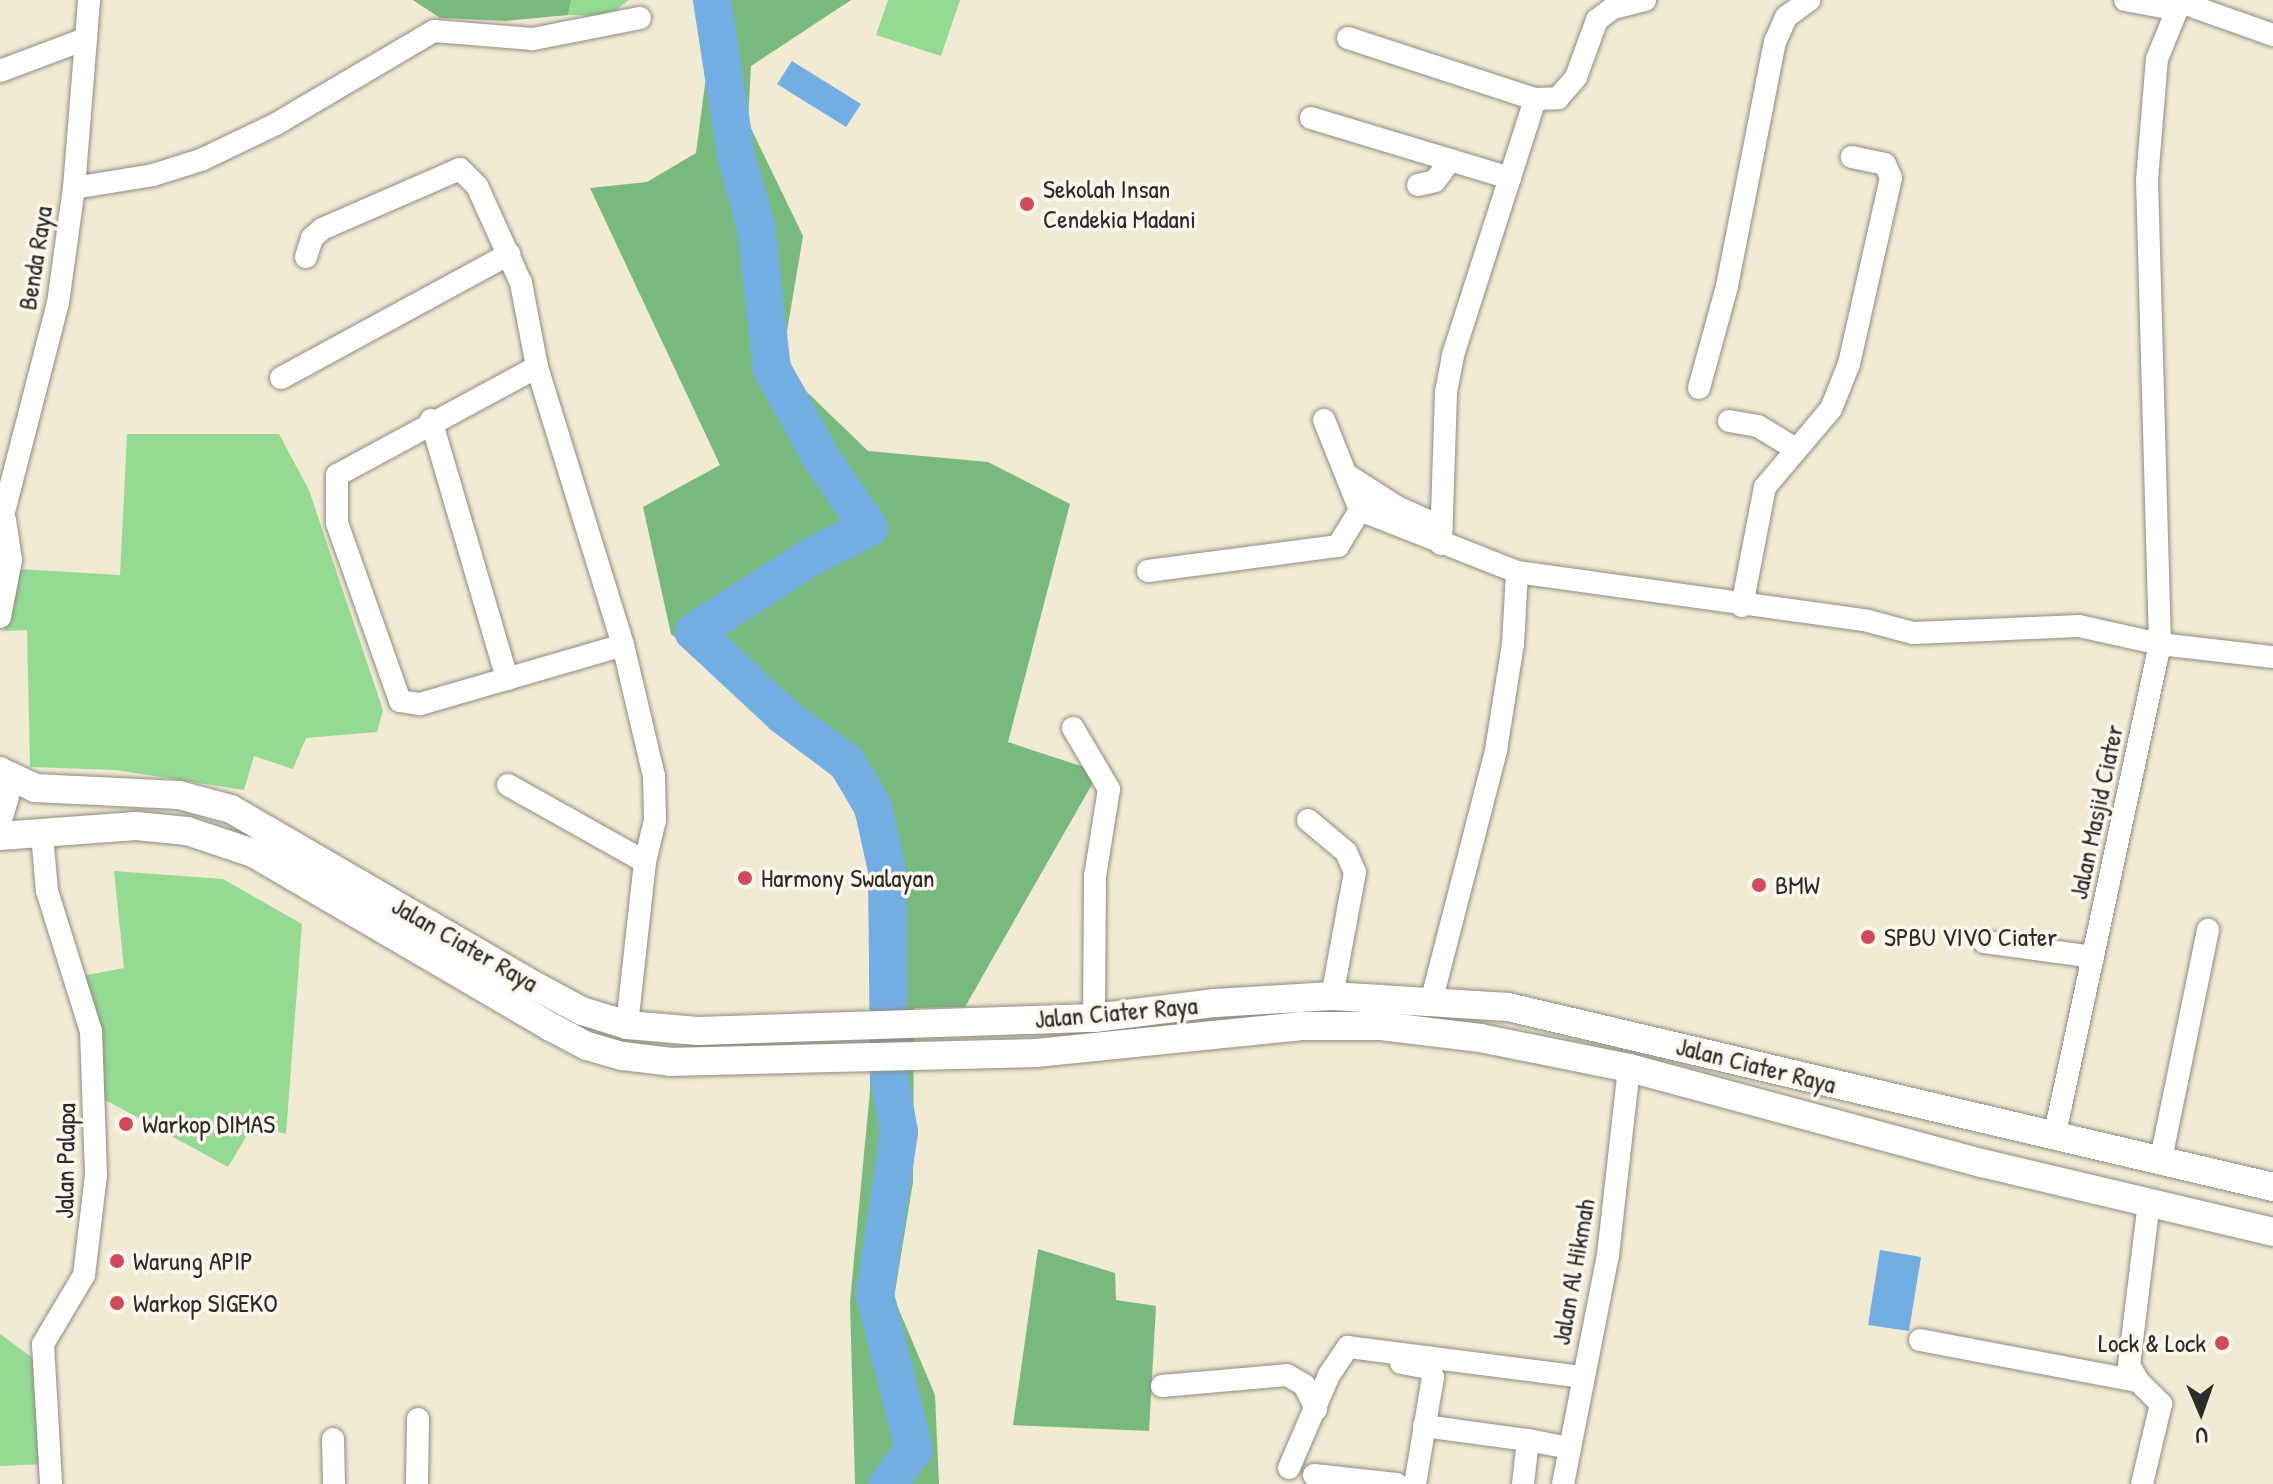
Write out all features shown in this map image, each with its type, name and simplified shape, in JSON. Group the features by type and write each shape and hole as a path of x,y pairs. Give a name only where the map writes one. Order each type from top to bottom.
{"main road":[{"name":"Jalan Ciater Raya","path":"0,771 35,788 179,795 231,809 526,981 582,1011 627,1025 698,1031 927,1025 1094,1018 1215,1003 1332,996 1508,1007 1995,1122 2055,1133 2273,1187"},
{"path":"0,771 5,796 0,814"},
{"path":"35,788 42,834"},
{"name":"Jalan Ciater Raya","path":"0,836 136,826 187,831 253,853 549,1026 587,1046 623,1056 671,1062 1081,1050 1300,1026 1381,1026 1480,1038 1629,1068 1982,1163 2273,1232"},
{"path":"1982,1163 1995,1122"}],"street":[{"name":"Benda Raya","path":"0,617 11,560 2,524 58,303 74,188 89,0"},
{"path":"1348,38 1535,99 1558,98 1570,89 1604,13 1645,0"},
{"path":"1699,388 1727,286 1773,52 1786,8 1809,0"},
{"path":"2125,0 2178,3 2273,35"},
{"name":"Jalan Masjid Ciater","path":"2055,1133 2160,644 2147,180 2157,59 2178,3"},
{"path":"74,188 153,175 201,160 276,124 434,31 533,39 640,18"},
{"path":"0,71 85,39"},
{"path":"1442,536 1446,392 1453,355 1535,99"},
{"path":"1311,118 1510,178"},
{"path":"1742,606 1765,487 1839,393 1891,178 1885,164 1852,157"},
{"path":"1418,185 1435,181 1451,160"},
{"path":"306,257 312,238 322,229 460,169 477,186 509,254 525,296 537,367 623,645 654,776 655,820 645,862 627,1025"},
{"path":"281,378 509,254"},
{"path":"537,367 431,420 337,475 337,523 400,701 420,704 623,645"},
{"path":"431,420 507,679"},
{"path":"1324,420 1360,510"},
{"path":"1729,421 1758,426 1794,448"},
{"path":"1347,475 1442,536 1517,572 1742,606 1868,621 1913,633 2079,626 2160,644 2273,657"},
{"path":"1360,510 1442,536"},
{"path":"1148,571 1338,546 1360,510"},
{"path":"1431,1002 1496,750 1513,644 1517,572"},
{"path":"1073,728 1109,789 1095,876 1094,1018"},
{"path":"508,785 645,862"},
{"path":"1308,820 1346,852 1355,872 1332,996"},
{"name":"Jalan Palapa","path":"42,834 47,891 91,1031 96,1175 84,1275 43,1344 51,1484"},
{"path":"2161,1159 2208,930"},
{"path":"1984,942 2093,957"},
{"name":"Jalan Al Hikmah","path":"1563,1484 1608,1255 1629,1068"},
{"path":"2142,1484 2161,1404 2138,1381 2129,1365 2149,1202"},
{"path":"1920,1340 2138,1381"},
{"path":"1289,1468 1343,1350 1354,1345 1582,1377"},
{"path":"1348,1358 1429,1368 1433,1377 1415,1484"},
{"path":"1162,1386 1287,1375 1304,1385 1316,1409"},
{"path":"417,1484 418,1419"},
{"path":"1424,1426 1569,1448"},
{"path":"333,1439 334,1484"},
{"path":"1523,1484 1528,1440"},
{"path":"1314,1475 1397,1484"}],"green space":[{"path":"413,0 571,0 568,15 506,21 440,18"},
{"path":"571,0 629,0 608,16 568,15"},
{"path":"716,0 851,0 751,66 748,122 803,236 781,367 868,451 988,462 1070,504 1008,742 1099,772 965,1007 914,1008 913,1182 894,1298 935,1395 939,1484 855,1484 850,1302 870,1091 869,854 847,792 813,750 671,634 643,507 720,465 590,188 647,182 696,153"},
{"path":"888,0 960,0 941,56 876,35"},
{"path":"127,434 279,434 309,490 383,710 377,732 306,738 293,769 254,756 244,790 116,770 30,767 27,630 4,631 17,569 120,575"},
{"path":"114,871 223,879 302,924 286,1134 253,1125 228,1167 100,1097 82,976 124,968"},
{"path":"1038,1249 1115,1273 1116,1300 1156,1306 1149,1431 1013,1425"},
{"path":"0,1334 45,1367 44,1464 0,1466"}],"water":[{"path":"792,61 861,104 846,127 777,84"},
{"path":"1880,1250 1921,1257 1909,1331 1868,1325"}],"waterway":[{"path":"712,0 736,155 756,227 772,369 822,459 869,528 814,555 694,632 784,716 847,763 873,807 887,870 889,1076 899,1132 875,1295 914,1449 888,1484"}],"place":[{"name":"Sekolah Insan Cendekia Madani","path":"1027,204"},
{"name":"Harmony Swalayan","path":"745,878"},
{"name":"BMW","path":"1759,885"},
{"name":"SPBU VIVO Ciater","path":"1868,937"},
{"name":"Warkop DIMAS","path":"126,1124"},
{"name":"Warung APIP","path":"117,1261"},
{"name":"Warkop SIGEKO","path":"117,1303"},
{"name":"Lock & Lock","path":"2222,1343"}]}
